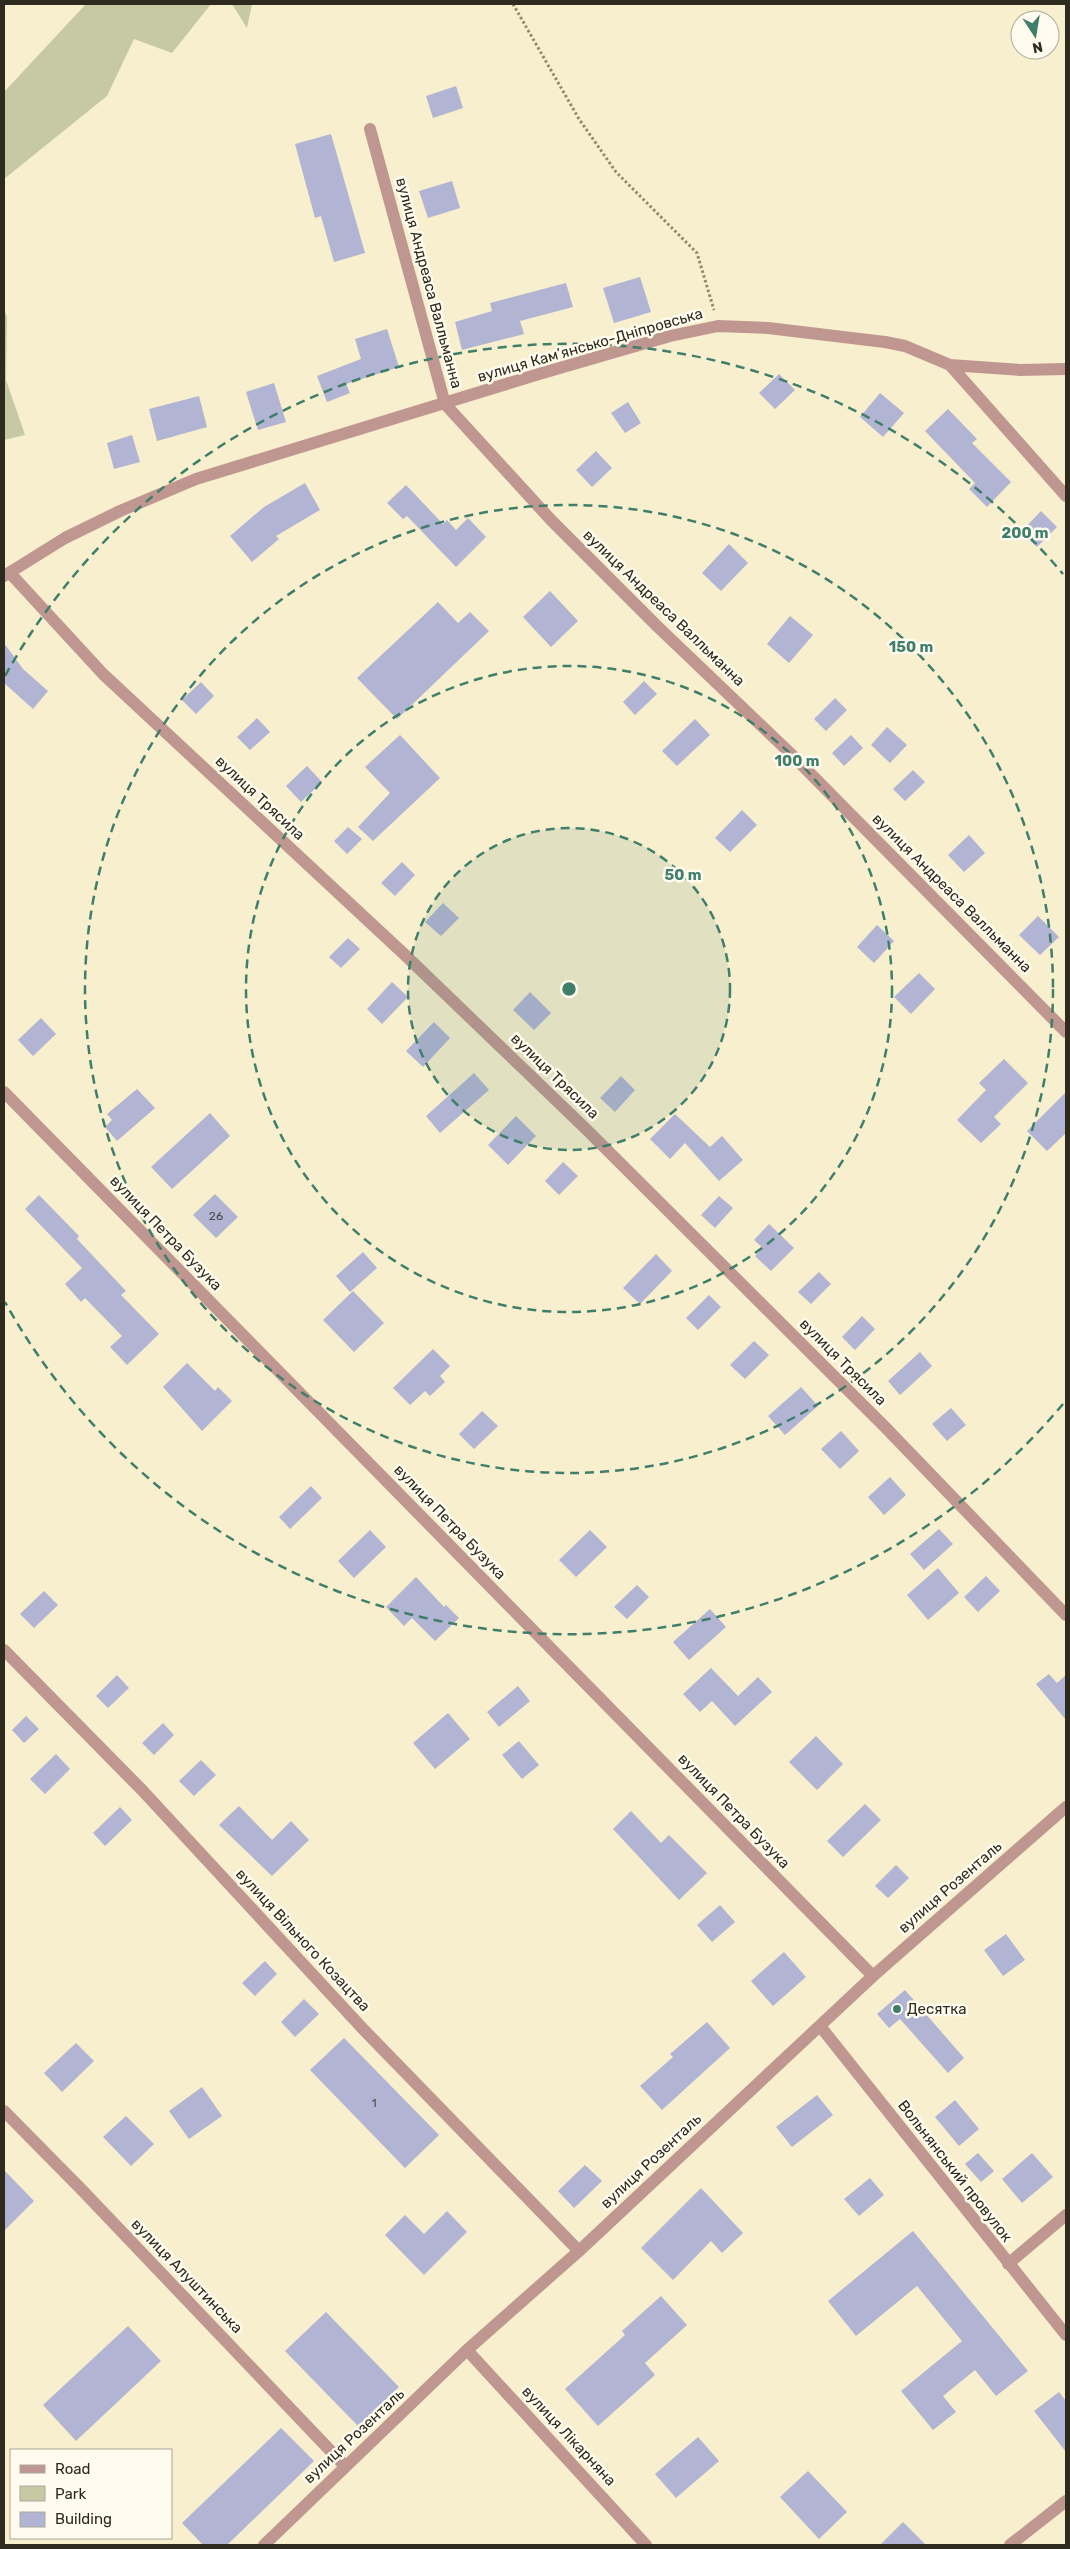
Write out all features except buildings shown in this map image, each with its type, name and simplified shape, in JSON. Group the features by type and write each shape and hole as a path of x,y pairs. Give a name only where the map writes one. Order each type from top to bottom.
{"street":[{"name":"вулиця Андреаса Валльманна","path":"370,129 445,404 551,520 658,628 790,753 1066,1032"},
{"name":"вулиця Кам’янсько-Дніпровська","path":"7,574 65,538 172,489 670,336 718,326 768,328 885,342 905,346 950,365 1020,370 1066,369"},
{"path":"950,365 1066,496"},
{"name":"вулиця Трясила","path":"7,574 103,674 405,955 588,1130 878,1420 1066,1615"},
{"name":"вулиця Петра Бузука","path":"4,1092 873,1976"},
{"name":"вулиця Вільного Козацтва","path":"4,1650 142,1790 364,2030 579,2251"},
{"name":"вулиця Розенталь","path":"264,2545 467,2350 579,2251 873,1976 1066,1808"},
{"name":"Вольнянський провулок","path":"820,2026 1066,2335"},
{"name":"вулиця Алуштинська","path":"4,2111 346,2466"},
{"path":"1008,2264 1066,2215"},
{"name":"вулиця Лікарняна","path":"467,2350 646,2545"},
{"path":"1010,2545 1066,2501"}],"path":[{"path":"513,4 579,119 616,172 697,253 718,326"}],"green space":[{"path":"86,4 211,4 172,53 134,39 107,96 4,179 4,92"},
{"path":"232,4 252,4 247,28"},
{"path":"4,309 7,317 6,380 25,435 4,440"}],"place":[{"name":"Десятка","path":"897,2009"}]}
